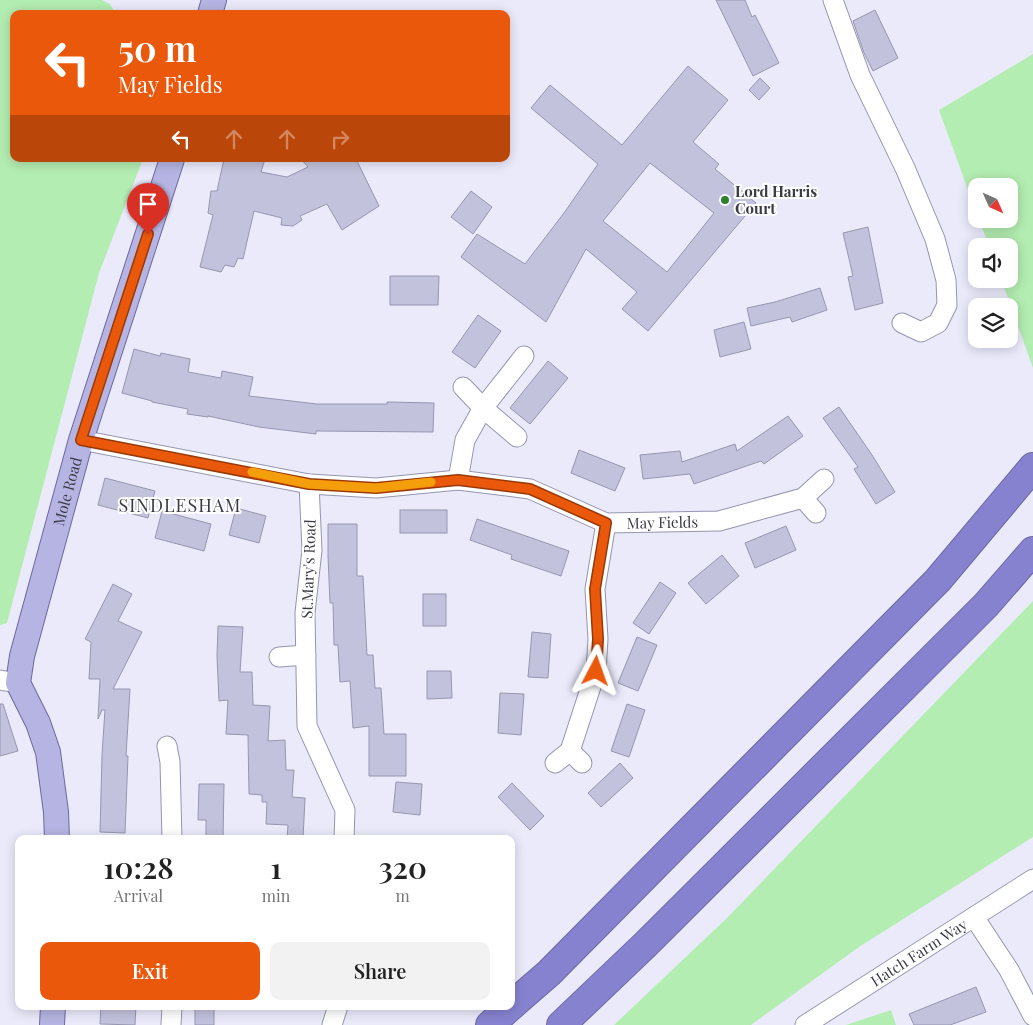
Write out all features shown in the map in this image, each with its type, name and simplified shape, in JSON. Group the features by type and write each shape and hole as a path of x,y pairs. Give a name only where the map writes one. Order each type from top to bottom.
{"highway":[{"path":"515,1003 549,973 938,580 1033,467"},
{"path":"561,1025 645,945 986,605 1033,551"},
{"path":"490,1025 507,1010"}],"main road":[{"name":"Mole Road","path":"9,681 22,656 81,440 171,162"},
{"path":"9,681 38,723 48,752 56,812 57,835"},
{"path":"52,1025 53,1010"}],"street":[{"path":"832,0 860,75 905,168 935,239 946,280 947,305 938,323 922,332 902,323"},
{"path":"458,480 465,440 483,408 524,356"},
{"path":"463,387 483,408 517,437"},
{"name":"May Fields","path":"81,440 309,484 376,488 458,480 530,489 606,523 719,521 803,498 824,479"},
{"name":"St.Mary's Road","path":"309,484 312,550 305,613 307,726 345,810 344,835"},
{"path":"803,498 816,513"},
{"path":"554,763 576,757 596,671 598,639 595,589 606,523"},
{"path":"279,658 306,655"},
{"path":"172,835 175,756"},
{"name":"Hatch Farm Way","path":"805,1025 1033,879"},
{"path":"974,918 1009,970 1033,1016"},
{"path":"171,1025 172,1010"},
{"path":"332,1025 337,1010"}],"green space":[{"path":"0,0 102,0 110,4 114,10 10,10 10,162 142,162 99,273 7,623 0,625"},
{"path":"1033,54 1033,368 1018,326 1018,298 1008,298 1004,288 1018,288 1018,238 986,238 982,228 1018,228 1018,178 968,178 968,190 939,110"},
{"path":"1033,601 1033,837 859,947 751,1025 614,1025 727,918"},
{"path":"891,1010 896,1025 846,1025"}],"building":[{"path":"716,0 745,0 752,17 755,15 779,63 753,76"},
{"path":"875,10 898,58 873,71 864,53 853,21"},
{"name":"Lord Harris Court","path":"688,66 728,100 693,142 719,164 715,169 756,203 648,331 622,309 637,292 586,249 546,322 461,257 477,234 525,264 598,164 531,108 550,85 622,145","holes":["650,163 714,213 667,272 603,221"]},
{"path":"760,78 770,88 759,100 749,90"},
{"path":"223,162 264,162 261,172 287,177 308,167 304,162 357,162 379,206 342,230 327,204 300,216 302,220 293,226 281,225 282,218 254,211 243,259 238,258 234,267 225,265 221,272 200,267 213,215 208,213 211,191 217,191"},
{"path":"471,191 492,207 473,234 451,217"},
{"path":"868,227 883,303 855,310 848,277 853,276 843,233"},
{"path":"390,276 439,276 438,305 390,305"},
{"path":"820,288 827,310 792,322 790,317 751,326 747,308 775,302"},
{"path":"478,315 501,331 475,368 452,352"},
{"path":"744,322 751,349 720,357 714,330"},
{"path":"134,349 160,356 161,353 190,359 188,372 221,378 222,371 253,377 249,396 317,404 434,403 433,432 316,431 316,434 259,427 208,416 187,414 188,409 152,402 122,393"},
{"path":"548,361 568,378 530,424 510,408"},
{"path":"839,407 895,492 876,504 854,469 858,467 823,418"},
{"path":"788,416 803,436 764,464 761,461 694,484 690,474 643,479 640,455 680,451 682,462 735,444 737,451"},
{"path":"579,450 625,468 615,491 571,473"},
{"path":"105,478 155,491 148,518 98,505"},
{"path":"236,508 266,516 259,543 229,535"},
{"path":"400,510 447,510 447,533 400,533"},
{"path":"162,511 211,524 204,551 155,538"},
{"path":"477,519 569,551 561,576 511,559 512,555 470,540"},
{"path":"328,524 357,524 357,576 363,576 367,655 373,655 375,688 381,688 384,734 406,734 406,776 369,776 369,726 353,728 350,681 340,682 338,645 334,645 333,603 330,603"},
{"path":"786,526 796,550 755,568 745,543"},
{"path":"722,555 739,576 706,604 688,583"},
{"path":"660,582 676,593 649,634 633,623"},
{"path":"113,584 132,594 118,621 142,632 113,689 130,689 126,756 128,756 125,833 100,832 105,710 102,710 98,719 100,679 89,679 91,642 85,639"},
{"path":"423,594 446,594 446,626 423,626"},
{"path":"218,626 243,627 240,672 252,672 253,705 270,706 268,741 285,740 286,770 294,770 292,797 305,798 303,835 287,835 288,825 266,824 267,802 262,802 262,795 249,794 248,735 226,734 228,700 219,701"},
{"path":"532,632 551,634 548,678 528,677"},
{"path":"637,637 657,645 638,691 618,683"},
{"path":"427,671 451,671 452,698 427,699"},
{"path":"500,693 524,694 521,735 498,733"},
{"path":"0,704 3,704 18,751 0,756"},
{"path":"627,704 645,710 629,757 611,751"},
{"path":"620,763 633,778 601,807 588,793"},
{"path":"396,782 422,784 420,815 393,812"},
{"path":"512,783 544,816 530,830 498,797"},
{"path":"199,784 224,784 223,835 206,835 206,820 198,820"},
{"path":"976,987 986,1012 950,1025 914,1025 909,1014"},
{"path":"101,1010 136,1010 135,1025 100,1024"},
{"path":"195,1010 214,1010 214,1025 195,1025"}],"slow traffic":[{"path":"252,472 309,484 376,488 431,482"}],"place":[{"name":"Lord Harris Court","path":"725,200"}],"district":[{"name":"SINDLESHAM","path":"180,505"}],"route":[{"path":"148,234 81,440 309,484 376,488 458,480 530,489 606,523 595,589 598,639 596,671"}]}
